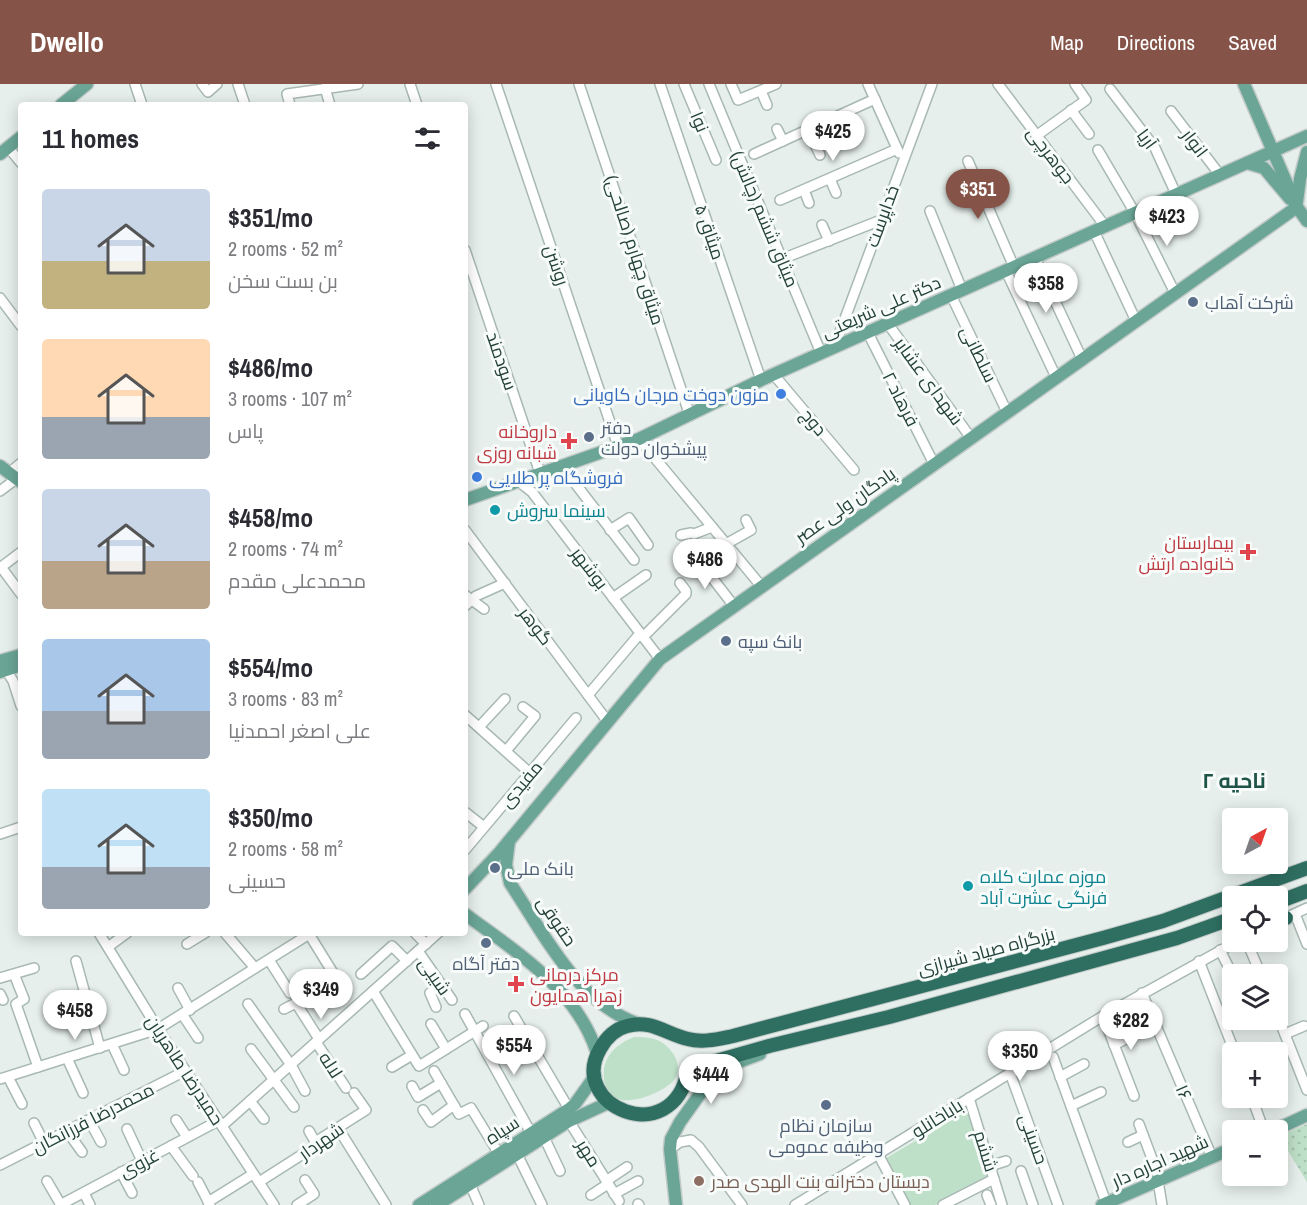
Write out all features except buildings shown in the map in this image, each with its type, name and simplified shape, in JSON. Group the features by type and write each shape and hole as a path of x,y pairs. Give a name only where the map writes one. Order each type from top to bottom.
{"highway":[{"name":"بزرگراه صیاد شیرازی","path":"639,1024 662,1028 680,1037 700,1041 733,1036 1104,939 1163,921 1307,868"},
{"path":"1288,898 1307,891"},
{"name":"بزرگراه صیاد شیرازی","path":"608,1103 632,1115 658,1112 680,1094 688,1071 709,1063 1177,938 1222,922"},
{"path":"1177,938 1222,930"},
{"path":"608,1103 599,1090 595,1076 594,1064 597,1053 604,1041 614,1032 626,1026 639,1024"}],"main road":[{"path":"65,102 87,84"},
{"path":"1244,84 1275,151 1297,207"},
{"name":"دکتر علی شریعتی","path":"468,499 639,439 761,380 1307,136"},
{"path":"4,150 18,139"},
{"path":"1297,207 1300,180 1307,152"},
{"path":"1247,163 1264,168 1307,221"},
{"name":"پادگان ولی عصر","path":"468,886 510,840 660,659 1297,207"},
{"path":"2,667 18,657"},
{"path":"2,667 18,664"},
{"name":"حقوقی","path":"510,840 506,865 510,883 574,978 590,996 604,1007 639,1024"},
{"path":"468,916 537,968 562,993 586,1026 597,1053"},
{"path":"676,1205 671,1139 680,1122 710,1080 731,1065 796,1040"},
{"name":"سپاه","path":"437,1205 544,1137 569,1115 595,1076"},
{"name":"سپاه","path":"419,1205 531,1133 569,1115 608,1103"},
{"path":"1288,1124 1307,1115"},
{"name":"شهید اجاره دار","path":"1106,1204 1222,1153"}],"street":[{"path":"135,84 141,102"},
{"path":"202,84 208,92 217,84"},
{"path":"238,84 244,102"},
{"path":"289,102 287,94 296,88 325,88 358,84"},
{"path":"410,84 416,102"},
{"name":"روشن","path":"496,84 618,446"},
{"name":"میثاق چهارم (صالحی)","path":"579,84 690,416"},
{"name":"میثاق ۵","path":"660,84 761,380"},
{"name":"نوا","path":"684,84 716,160"},
{"name":"میثاق ششم (چالش)","path":"709,84 821,353"},
{"path":"731,84 738,100 776,84"},
{"path":"868,84 903,161"},
{"name":"خداپرست","path":"834,348 932,84"},
{"name":"جوهرچی","path":"998,84 1100,229 1136,321"},
{"path":"1036,135 1086,100 1075,84"},
{"path":"325,88 329,102"},
{"name":"آریا","path":"1110,89 1155,148 1176,195"},
{"path":"761,91 767,105"},
{"path":"754,154 874,99"},
{"path":"1071,110 1089,134"},
{"name":"انوار","path":"1171,111 1220,175"},
{"path":"777,129 783,141"},
{"path":"808,129 820,155"},
{"path":"780,200 897,149"},
{"path":"4,150 18,161"},
{"path":"1098,150 1135,213 1175,293"},
{"path":"968,161 1010,269 1056,377"},
{"path":"830,178 836,193"},
{"path":"804,190 809,203"},
{"name":"سلطانی","path":"930,211 957,293 1007,412"},
{"path":"782,259 881,220"},
{"path":"822,225 829,241"},
{"name":"سودمند","path":"468,258 540,472"},
{"path":"1035,258 1082,359"},
{"path":"0,298 18,319"},
{"path":"0,316 9,310"},
{"name":"شهدای عشایر","path":"888,324 971,438"},
{"name":"فرهاد ۲","path":"868,333 934,464"},
{"name":"دوج","path":"774,375 854,470"},
{"path":"639,439 762,587"},
{"path":"561,465 634,560"},
{"path":"0,490 11,475"},
{"name":"بوشهر","path":"518,481 532,492 640,636 660,659"},
{"path":"610,530 629,518 648,545"},
{"path":"726,543 751,530 746,520"},
{"path":"681,535 694,534 712,527"},
{"name":"گوهر","path":"468,534 608,722"},
{"path":"18,554 1,568 18,590"},
{"path":"696,557 734,606"},
{"path":"613,598 646,574"},
{"path":"468,600 505,583"},
{"path":"588,695 640,636 686,594 680,583"},
{"path":"468,601 484,609"},
{"path":"2,667 13,681 18,697"},
{"path":"479,728 506,699"},
{"path":"506,751 535,716 523,706"},
{"path":"468,718 530,773"},
{"name":"مفیدی","path":"468,846 576,718"},
{"path":"468,814 484,827"},
{"path":"0,834 18,828"},
{"path":"1288,918 1307,908"},
{"path":"1288,923 1307,944"},
{"name":"حمیدرضا طاهریان","path":"101,936 185,1071 274,1205"},
{"path":"108,947 123,936"},
{"path":"187,944 200,936"},
{"path":"228,936 255,968"},
{"path":"22,1104 4,1078 158,1029 307,936"},
{"path":"311,936 338,981"},
{"path":"417,936 426,944"},
{"name":"غزوی","path":"61,1205 187,1137 220,1124 250,1101 435,936"},
{"path":"361,974 392,946 407,961"},
{"path":"1220,950 1227,964"},
{"name":"باباخانلو","path":"795,1205 1103,1016 1220,950"},
{"name":"شیبی","path":"418,951 452,1000"},
{"path":"269,960 290,993"},
{"path":"1199,961 1222,1018"},
{"path":"76,962 100,1048"},
{"path":"0,978 34,968"},
{"path":"16,979 24,999 16,1004 38,1067"},
{"path":"436,1007 430,993 441,985"},
{"path":"178,988 198,1038"},
{"path":"374,991 419,1066 483,1026"},
{"name":"۱۶","path":"1142,993 1212,1157"},
{"name":"لاله","path":"284,1009 296,1003 350,1090"},
{"path":"248,1004 291,1065 305,1091"},
{"path":"465,1014 531,1133"},
{"path":"514,1016 569,1115"},
{"path":"1103,1016 1134,1096"},
{"path":"431,1024 446,1049"},
{"path":"1285,1034 1304,1026"},
{"path":"1283,1030 1307,1090"},
{"path":"1114,1046 1130,1037"},
{"path":"112,1044 124,1070"},
{"path":"251,1049 294,1107"},
{"path":"392,1067 412,1055"},
{"path":"1053,1057 1106,1204"},
{"path":"67,1058 83,1093"},
{"path":"1060,1077 1084,1064"},
{"name":"محمدرضا فرزانگان","path":"0,1165 185,1071"},
{"path":"434,1071 459,1114 471,1108 499,1154"},
{"name":"حسینی","path":"1010,1073 1058,1205"},
{"path":"412,1086 418,1097 441,1083"},
{"name":"شهردار","path":"209,1203 317,1145 320,1139 366,1110 350,1090"},
{"path":"1071,1106 1101,1092"},
{"name":"ششم","path":"969,1098 1002,1205"},
{"path":"250,1101 264,1119"},
{"path":"423,1110 431,1122 454,1105"},
{"name":"مهر","path":"569,1115 616,1198 638,1181"},
{"path":"176,1119 187,1137"},
{"path":"89,1120 101,1142"},
{"path":"34,1123 44,1143"},
{"path":"1139,1124 1159,1181 1162,1205"},
{"path":"338,1128 386,1205"},
{"path":"127,1130 142,1161"},
{"path":"67,1131 82,1152"},
{"path":"309,1131 317,1145"},
{"path":"1128,1142 1143,1135"},
{"path":"544,1137 560,1171"},
{"path":"670,1149 680,1142 691,1140 699,1147 738,1204"},
{"path":"171,1146 196,1179 209,1203"},
{"path":"517,1154 542,1205"},
{"path":"878,1154 905,1205"},
{"path":"990,1166 1006,1161"},
{"path":"607,1183 627,1167"},
{"path":"121,1172 132,1193"},
{"path":"1021,1172 1033,1205"},
{"path":"943,1205 994,1179"},
{"path":"297,1205 314,1194 305,1180"},
{"path":"47,1181 61,1205"},
{"name":"مهر","path":"591,1196 607,1183"},
{"path":"470,1184 479,1205"},
{"path":"84,1192 90,1205"},
{"path":"987,1195 991,1205"}],"green space":[{"path":"634,1037 651,1038 663,1043 676,1060 678,1073 670,1084 658,1092 632,1100 616,1099 607,1092 604,1078 605,1064 621,1043"},
{"path":"969,1109 989,1178 935,1205 908,1205 883,1160"},
{"path":"1307,1124 1307,1182 1288,1151 1288,1132"}],"place":[{"name":"شرکت آهاب","path":"1193,302"},
{"name":"مزون دوخت مرجان کاویانی","path":"781,394"},
{"name":"دفتر پیشخوان دولت","path":"589,437"},
{"name":"داروخانه شبانه روزی","path":"569,441"},
{"name":"فروشگاه پر طلایی","path":"477,477"},
{"name":"سینما سروش","path":"495,510"},
{"name":"بیمارستان خانواده ارتش","path":"1248,552"},
{"name":"بانک سپه","path":"726,641"},
{"name":"بانک ملی","path":"495,868"},
{"name":"موزه عمارت کلاه فرنگی عشرت آباد","path":"968,886"},
{"name":"دفتر آگاه","path":"486,943"},
{"name":"مرکز درمانی زهرا همایون","path":"516,984"},
{"name":"سازمان نظام وظیفه عمومی","path":"826,1105"},
{"name":"دبستان دخترانه بنت الهدی صدر","path":"699,1181"}],"district":[{"name":"ناحیه ۲","path":"1234,780"}]}
